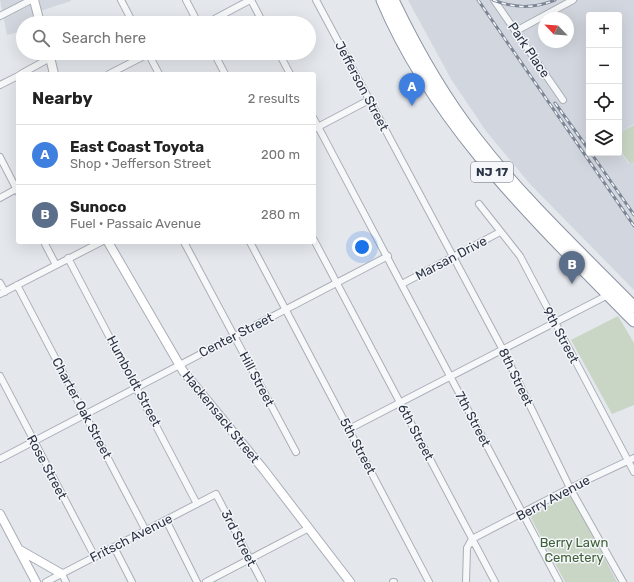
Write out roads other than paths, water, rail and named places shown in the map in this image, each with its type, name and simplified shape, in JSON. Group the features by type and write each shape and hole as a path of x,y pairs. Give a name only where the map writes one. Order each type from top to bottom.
{"highway":[{"path":"377,0 410,55"},
{"name":"NJ 17","path":"382,0 410,55 436,99 466,141 512,196 634,321"},
{"name":"NJ 17","path":"393,0 434,76 476,139 536,208 634,307"}],"main road":[{"path":"34,0 38,16"},
{"path":"50,60 53,72"},
{"name":"Hackensack Street","path":"109,244 179,364 350,582"},
{"path":"0,514 36,582"},
{"path":"19,550 62,574"}],"street":[{"path":"0,16 30,0"},
{"path":"121,0 129,16"},
{"path":"186,0 194,16"},
{"path":"220,16 250,0 259,16"},
{"name":"Jefferson Street","path":"316,0 368,100 408,171"},
{"name":"Park Place","path":"494,0 563,100"},
{"path":"516,31 573,0"},
{"path":"24,72 43,60"},
{"path":"113,72 136,60"},
{"path":"152,60 158,72"},
{"path":"218,60 224,72"},
{"path":"283,60 289,72"},
{"path":"0,85 16,77"},
{"path":"316,128 368,100"},
{"name":"7th Street","path":"316,128 388,256 559,582"},
{"path":"0,158 16,187"},
{"name":"8th Street","path":"408,171 503,350 570,488 623,582"},
{"path":"0,198 16,190"},
{"name":"9th Street","path":"479,204 520,256 555,323 631,459 634,472"},
{"name":"Marsan Drive","path":"402,284 500,232"},
{"path":"45,244 56,265"},
{"path":"0,283 2,293 96,244"},
{"name":"Hill Street","path":"185,244 296,452"},
{"name":"5th Street","path":"251,244 287,309 429,582"},
{"name":"6th Street","path":"316,244 338,282 495,582"},
{"name":"Center Street","path":"0,459 388,256"},
{"name":"Humboldt Street","path":"68,258 197,504"},
{"name":"Charter Oak Street","path":"17,285 146,531"},
{"path":"349,429 608,295"},
{"name":"Rose Street","path":"0,376 95,557"},
{"name":"Berry Avenue","path":"472,539 523,514 570,488 631,459"},
{"name":"Fritsch Avenue","path":"46,582 216,494"},
{"name":"3rd Street","path":"216,494 262,582"},
{"path":"166,520 197,582"},
{"path":"206,582 309,528"},
{"path":"466,582 467,548 472,539"},
{"path":"114,547 132,582"},
{"path":"62,574 66,582"}],"railway":[{"path":"478,0 634,226"},
{"path":"493,0 516,6 539,5 555,0"},
{"path":"555,103 586,146"},
{"path":"593,156 634,215"}],"place":[{"name":"East Coast Toyota","path":"412,106"},
{"name":"Sunoco","path":"572,284"}],"park label":[{"name":"Berry Lawn Cemetery","path":"574,550"}]}
